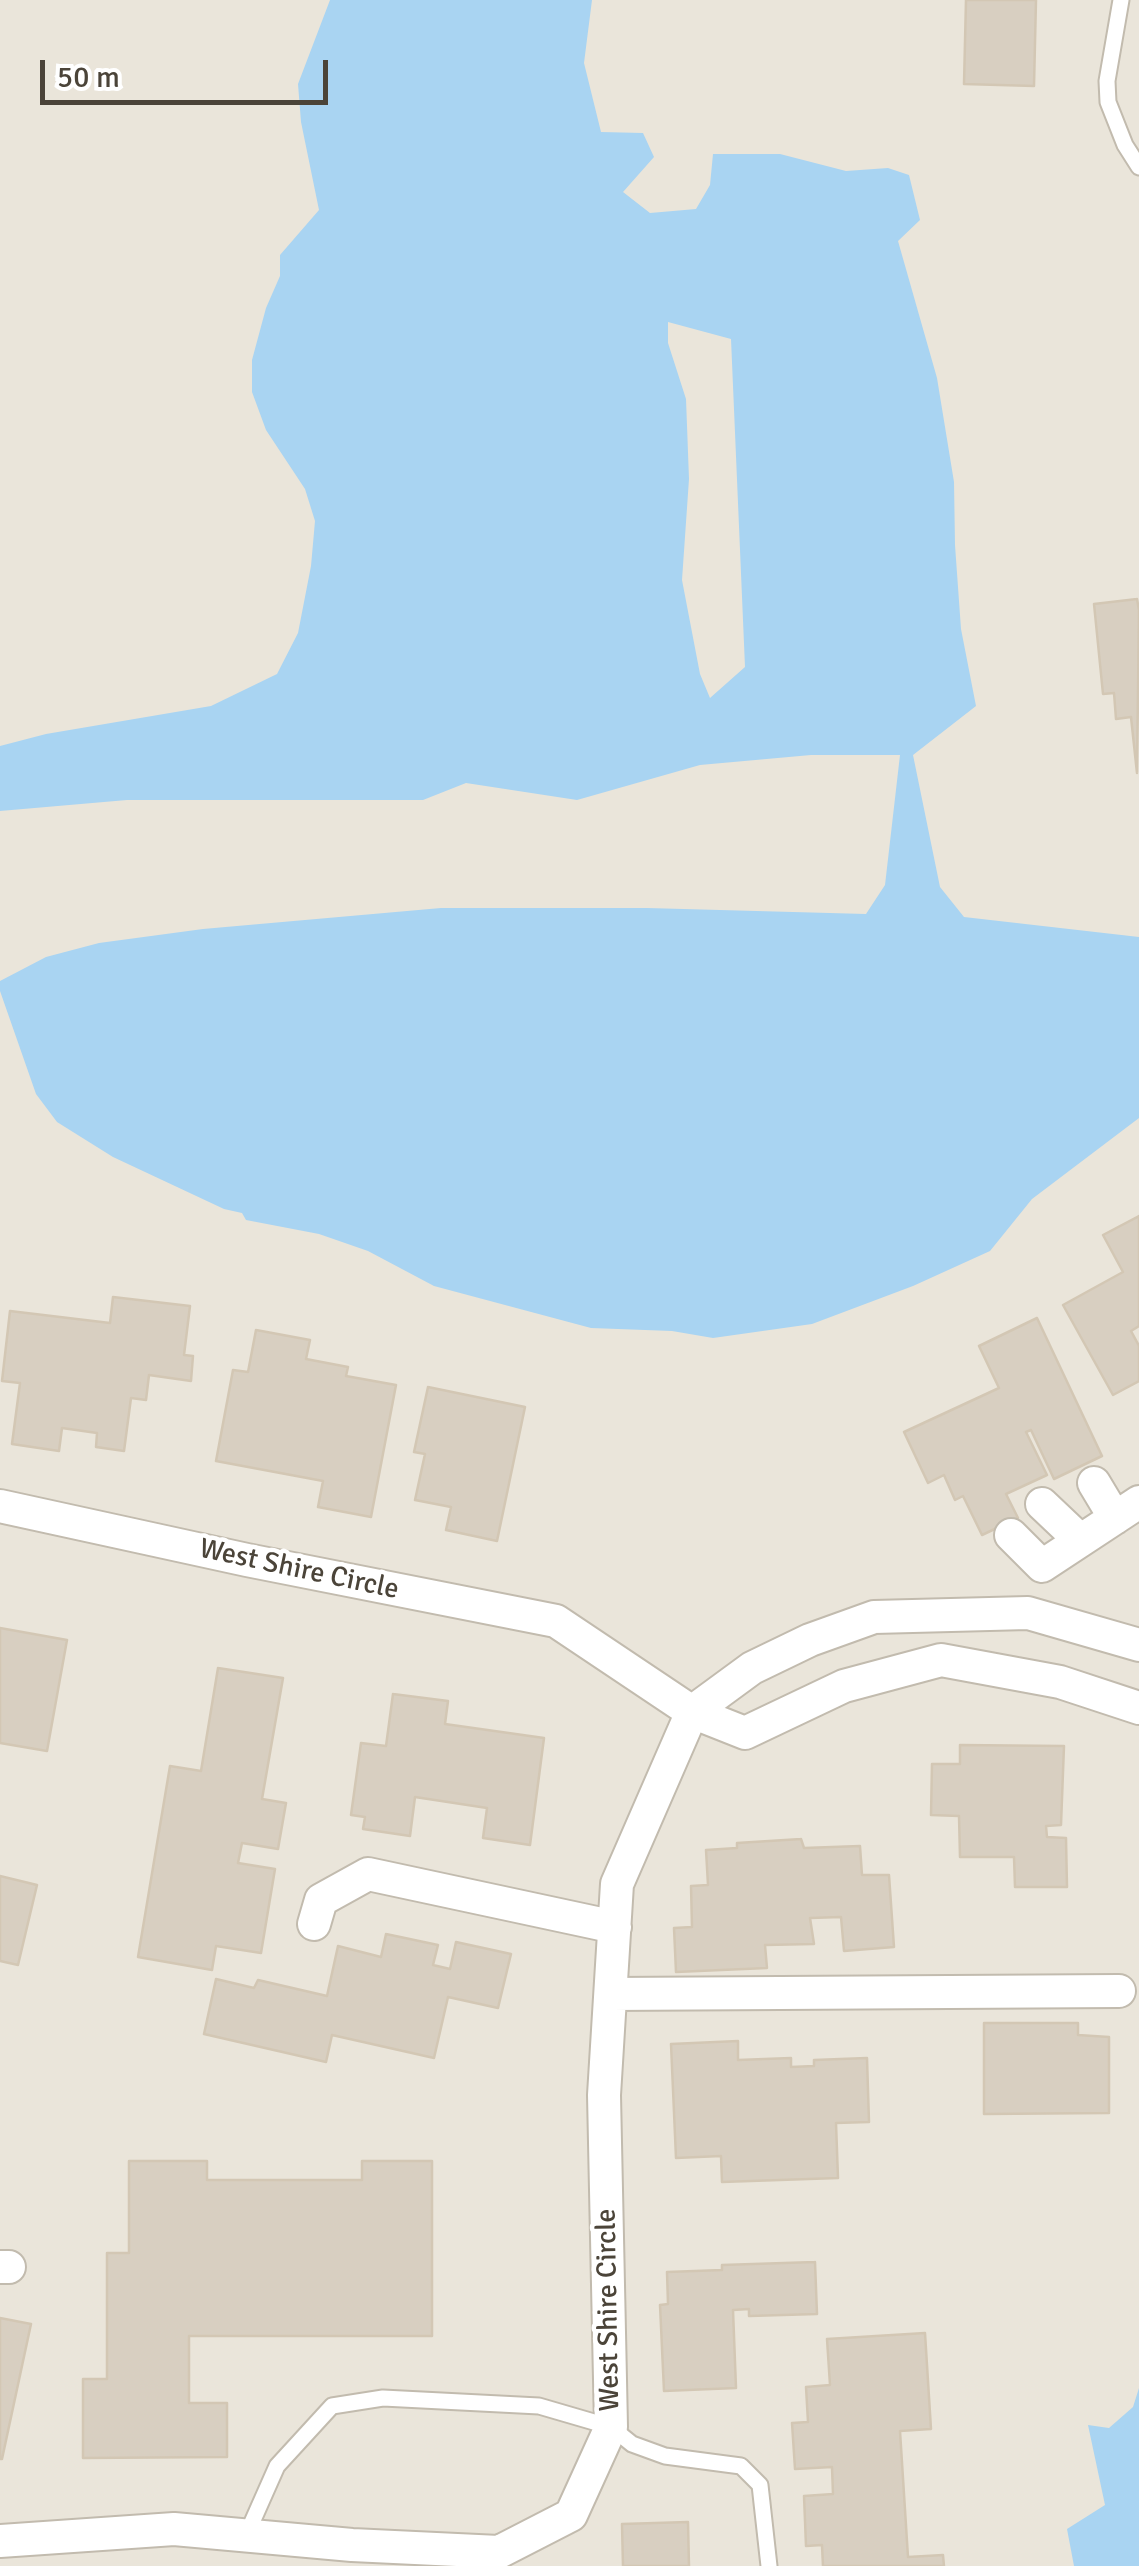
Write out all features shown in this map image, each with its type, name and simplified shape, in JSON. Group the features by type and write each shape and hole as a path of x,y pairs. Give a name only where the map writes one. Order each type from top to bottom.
{"street":[{"path":"1011,1535 1042,1566 1127,1510 1094,1483"},
{"path":"1042,1504 1080,1540"},
{"name":"West Shire Circle","path":"0,1506 556,1621 692,1712 745,1733 844,1686 941,1660 1060,1682 1139,1708"},
{"path":"692,1712 752,1668 810,1640 874,1617 1028,1613 1139,1646"},
{"name":"West Shire Circle","path":"0,2541 174,2529 481,2558 571,2515 611,2427 604,2095 617,1884 692,1712"},
{"path":"314,1924 322,1900 368,1874 615,1926"},
{"path":"610,1994 1119,1991"}],"lane":[{"path":"1121,0 1109,66 1108,102 1125,145 1139,167"},
{"path":"246,2536 277,2466 332,2406 382,2398 539,2406 611,2427 632,2444 665,2456 742,2466 760,2485 769,2566"}],"shaded area":[{"path":"0,0 1139,0 1139,2566 0,2566"}],"water":[{"path":"330,0 592,0 584,63 601,132 643,133 654,157 623,192 650,213 696,209 710,185 713,154 780,154 846,171 888,168 909,175 920,220 898,241 937,378 954,482 961,629 976,706 913,755 940,887 964,917 1139,937 1139,1118 1032,1199 990,1251 913,1286 812,1324 713,1338 672,1331 591,1328 434,1286 368,1251 319,1234 246,1220 242,1213 224,1209 113,1157 57,1122 36,1094 0,991 0,981 46,957 99,943 203,929 441,908 866,914 885,885 900,755 811,755 700,765 577,800 466,783 423,800 127,800 0,811 0,746 46,734 211,706 277,674 298,633 315,521 305,489 266,430 252,392 252,360 266,308 280,276 280,255 319,210 301,122 298,84","holes":["668,322 731,339 745,667 710,698 700,674 682,580 689,479 686,399 668,343"]},
{"path":"1139,2388 1139,2566 1074,2566 1067,2529 1105,2505 1088,2425 1109,2428 1133,2407"}],"building":[{"path":"966,0 1036,0 1034,86 964,84"},
{"path":"1137,599 1137,773 1131,717 1116,719 1114,693 1103,694 1094,604"},
{"path":"1139,1216 1139,1326 1131,1331 1139,1346 1139,1381 1113,1395 1063,1305 1123,1272 1103,1235"},
{"path":"113,1297 190,1306 184,1355 193,1356 191,1381 149,1375 146,1400 131,1398 124,1451 96,1447 97,1433 62,1428 59,1451 12,1444 20,1383 2,1381 10,1311 110,1323"},
{"path":"1037,1318 1102,1456 1054,1479 1031,1430 1026,1432 1047,1475 1006,1494 1018,1518 982,1535 963,1496 955,1500 944,1475 928,1483 904,1432 999,1388 979,1346"},
{"path":"256,1330 310,1340 306,1359 348,1367 346,1376 396,1385 371,1517 318,1507 323,1481 216,1461 233,1370 248,1372"},
{"path":"428,1387 525,1407 497,1541 446,1530 451,1507 415,1500 425,1454 414,1452"},
{"path":"0,1628 67,1640 47,1751 0,1743"},
{"path":"218,1668 283,1678 262,1799 286,1803 278,1849 242,1843 238,1863 275,1869 261,1953 216,1946 212,1970 138,1957 170,1766 201,1771"},
{"path":"393,1694 448,1701 445,1724 544,1738 530,1845 483,1838 487,1808 415,1797 410,1836 363,1829 365,1817 351,1815 361,1743 386,1746"},
{"path":"960,1745 1064,1746 1061,1825 1046,1826 1047,1837 1066,1838 1067,1887 1015,1887 1014,1857 960,1857 959,1816 931,1815 932,1764 960,1764"},
{"path":"801,1839 804,1848 860,1846 862,1875 889,1875 894,1947 844,1951 841,1917 810,1918 814,1944 765,1945 767,1968 676,1972 674,1928 692,1927 691,1886 708,1885 706,1850 737,1848 737,1843"},
{"path":"0,1876 37,1885 18,1965 0,1961"},
{"path":"386,1934 438,1945 433,1965 450,1969 456,1942 511,1954 498,2008 448,1997 434,2058 332,2035 326,2062 204,2034 216,1979 254,1988 258,1980 327,1996 338,1946 381,1957"},
{"path":"984,2023 1078,2023 1078,2035 1109,2037 1109,2113 984,2114"},
{"path":"738,2041 738,2060 791,2058 791,2067 814,2066 814,2060 867,2058 869,2122 836,2123 838,2178 722,2182 721,2156 676,2158 671,2044"},
{"path":"129,2161 207,2161 207,2180 362,2180 362,2161 432,2161 432,2336 189,2336 189,2403 227,2403 227,2457 83,2458 83,2379 107,2379 107,2253 129,2253"},
{"path":"815,2262 817,2314 749,2316 749,2309 733,2310 736,2388 664,2391 660,2305 668,2304 667,2272 722,2270 722,2265"},
{"path":"0,2318 31,2324 2,2459 0,2459"},
{"path":"925,2333 931,2429 900,2431 908,2557 943,2555 944,2566 823,2566 822,2545 806,2546 804,2496 833,2494 832,2467 795,2469 792,2423 808,2422 806,2387 830,2385 827,2339"},
{"path":"688,2522 689,2566 623,2566 622,2524"}]}
